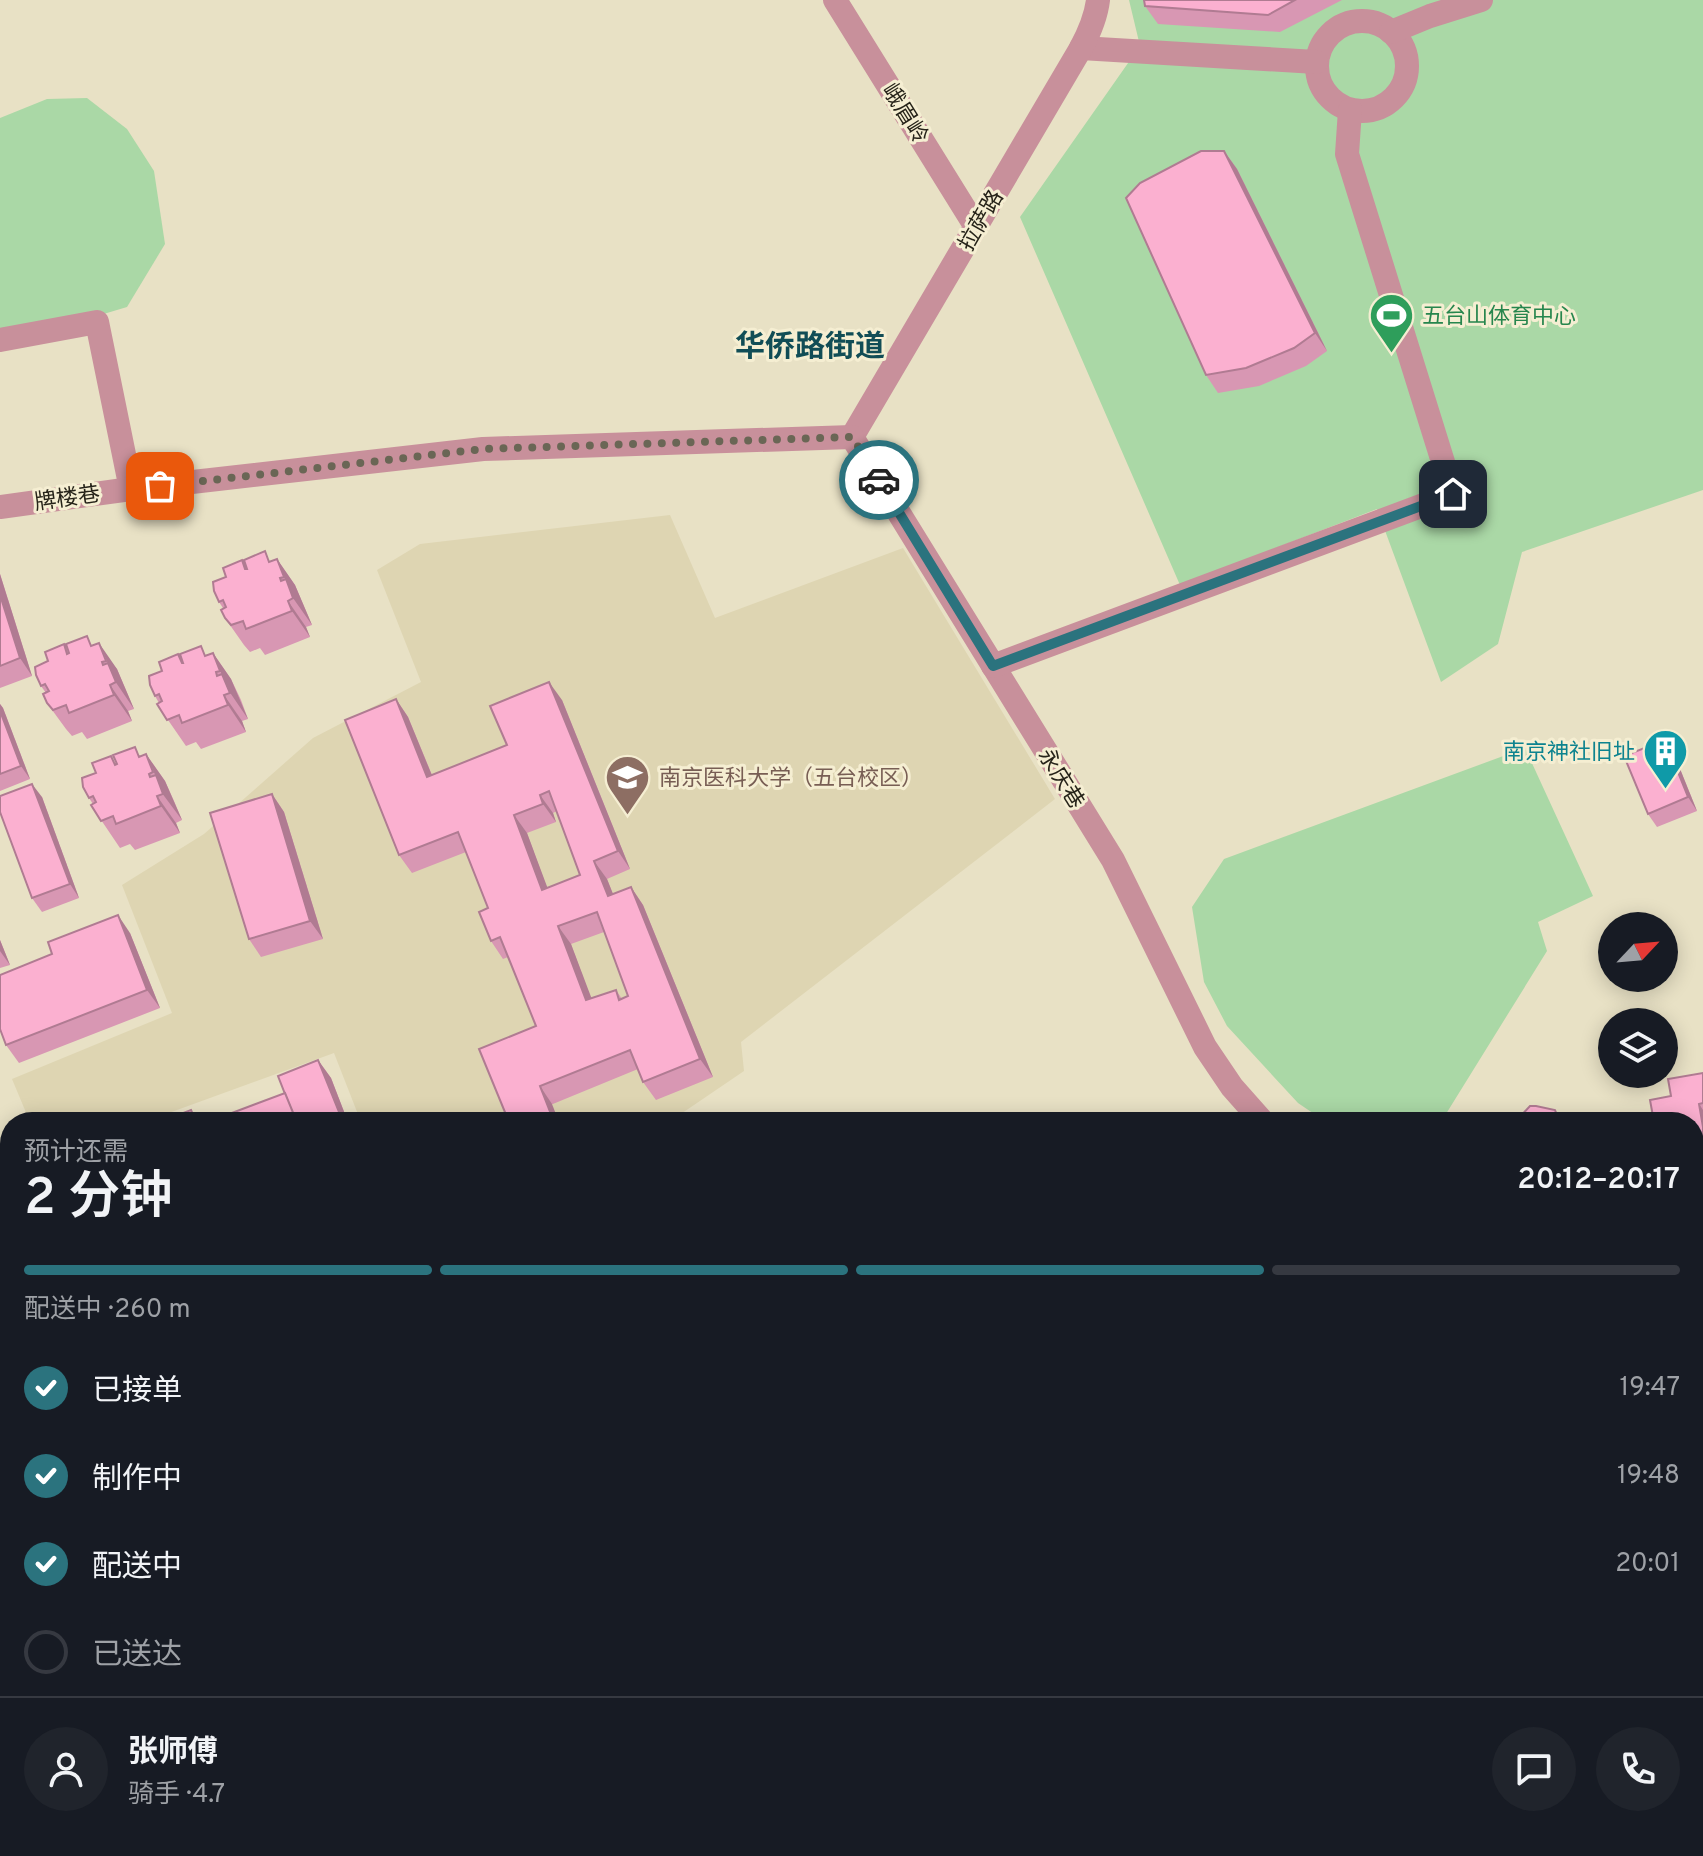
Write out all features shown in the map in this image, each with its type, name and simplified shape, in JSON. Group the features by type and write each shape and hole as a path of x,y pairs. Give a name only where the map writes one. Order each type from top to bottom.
{"street":[{"name":"峨眉岭","path":"835,0 976,227"},
{"name":"拉萨路","path":"852,437 1081,48 1098,0"},
{"path":"1391,32 1428,8 1481,0"},
{"path":"1365,21 1379,24 1391,32 1401,44 1406,58 1407,74 1402,88 1379,109 1364,112 1335,103 1324,92 1316,62 1327,36 1338,27 1365,21"},
{"path":"1081,48 1316,62"},
{"path":"993,666 1453,494 1347,154 1350,110"},
{"path":"0,340 97,322 131,489"},
{"name":"牌楼巷","path":"0,507 483,449 852,437"},
{"name":"永庆巷","path":"852,437 1113,860 1205,1047 1232,1087 1254,1112"}],"shaded area":[{"name":"南京医科大学（五台校区）","path":"670,515 715,618 903,548 1055,799 741,1042 744,1071 684,1112 357,1112 334,1053 172,1112 26,1112 12,1079 172,1013 122,885 204,834 313,738 421,682 377,570 420,544"}],"green space":[{"name":"五台山体育中心","path":"1129,0 1703,0 1703,490 1522,552 1498,644 1441,682 1377,509 1180,585 1020,217 1140,46"},
{"path":"87,98 127,129 154,171 165,244 127,307 0,345 0,118 47,99"},
{"path":"1525,748 1593,896 1538,922 1547,951 1447,1112 1311,1112 1298,1103 1227,1026 1204,982 1192,907 1224,859"}],"building":[{"path":"1144,0 1295,0 1268,15 1145,6"},
{"path":"1201,151 1224,151 1315,333 1294,348 1246,368 1206,375 1126,198 1140,183"},
{"path":"265,551 269,562 277,559 284,577 280,578 281,581 286,579 293,598 288,601 292,611 246,629 243,621 231,625 221,610 226,607 223,600 219,602 213,582 226,577 223,568 242,560 247,569 244,560"},
{"path":"0,595 20,658 0,666"},
{"path":"87,636 91,646 99,643 106,661 102,662 103,665 108,663 116,682 110,685 114,695 69,713 66,705 53,710 43,694 49,691 45,684 41,686 35,667 48,661 45,652 64,644 67,654 66,644"},
{"path":"201,646 205,656 213,653 220,671 216,672 217,676 222,674 230,693 224,695 228,705 182,723 179,715 167,720 157,704 162,701 159,694 155,696 149,676 162,671 159,662 178,654 183,663 180,654"},
{"path":"549,682 618,851 594,861 608,896 631,887 700,1059 643,1082 630,1050 540,1086 550,1112 505,1112 479,1049 536,1026 500,937 491,941 479,912 488,908 458,832 399,855 345,720 396,699 427,777 507,745 490,706","holes":["549,791 580,875 542,890 514,815 543,804 540,795","597,912 628,996 619,1000 616,990 586,1000 558,926"]},
{"path":"0,711 21,766 0,774"},
{"name":"南京神社旧址","path":"1665,740 1688,797 1648,814 1624,756"},
{"path":"135,747 139,757 146,754 153,772 149,774 150,777 156,775 163,794 157,796 161,806 116,824 113,816 101,821 91,805 96,802 93,796 89,798 82,778 96,773 92,763 111,756 115,765 113,755"},
{"path":"32,784 70,884 32,898 0,812 0,796"},
{"path":"272,794 310,921 249,939 210,813"},
{"path":"118,915 147,990 6,1045 0,1029 0,975 52,954 48,942"},
{"path":"318,1060 339,1112 292,1112 278,1076"},
{"path":"1703,1073 1700,1112 1652,1112 1650,1100 1671,1096 1670,1088 1678,1088 1678,1077"},
{"path":"285,1093 293,1112 235,1112"},
{"path":"1530,1106 1536,1106 1556,1112 1524,1112"}],"way so far":[{"path":"160,486 483,449 852,437 879,480"}],"place":[{"name":"五台山体育中心","path":"1391,354"},
{"name":"南京神社旧址","path":"1666,790"},
{"name":"南京医科大学（五台校区）","path":"628,816"}],"district":[{"name":"华侨路街道","path":"810,346"}],"route":[{"path":"879,480 993,666 1453,494"}]}
